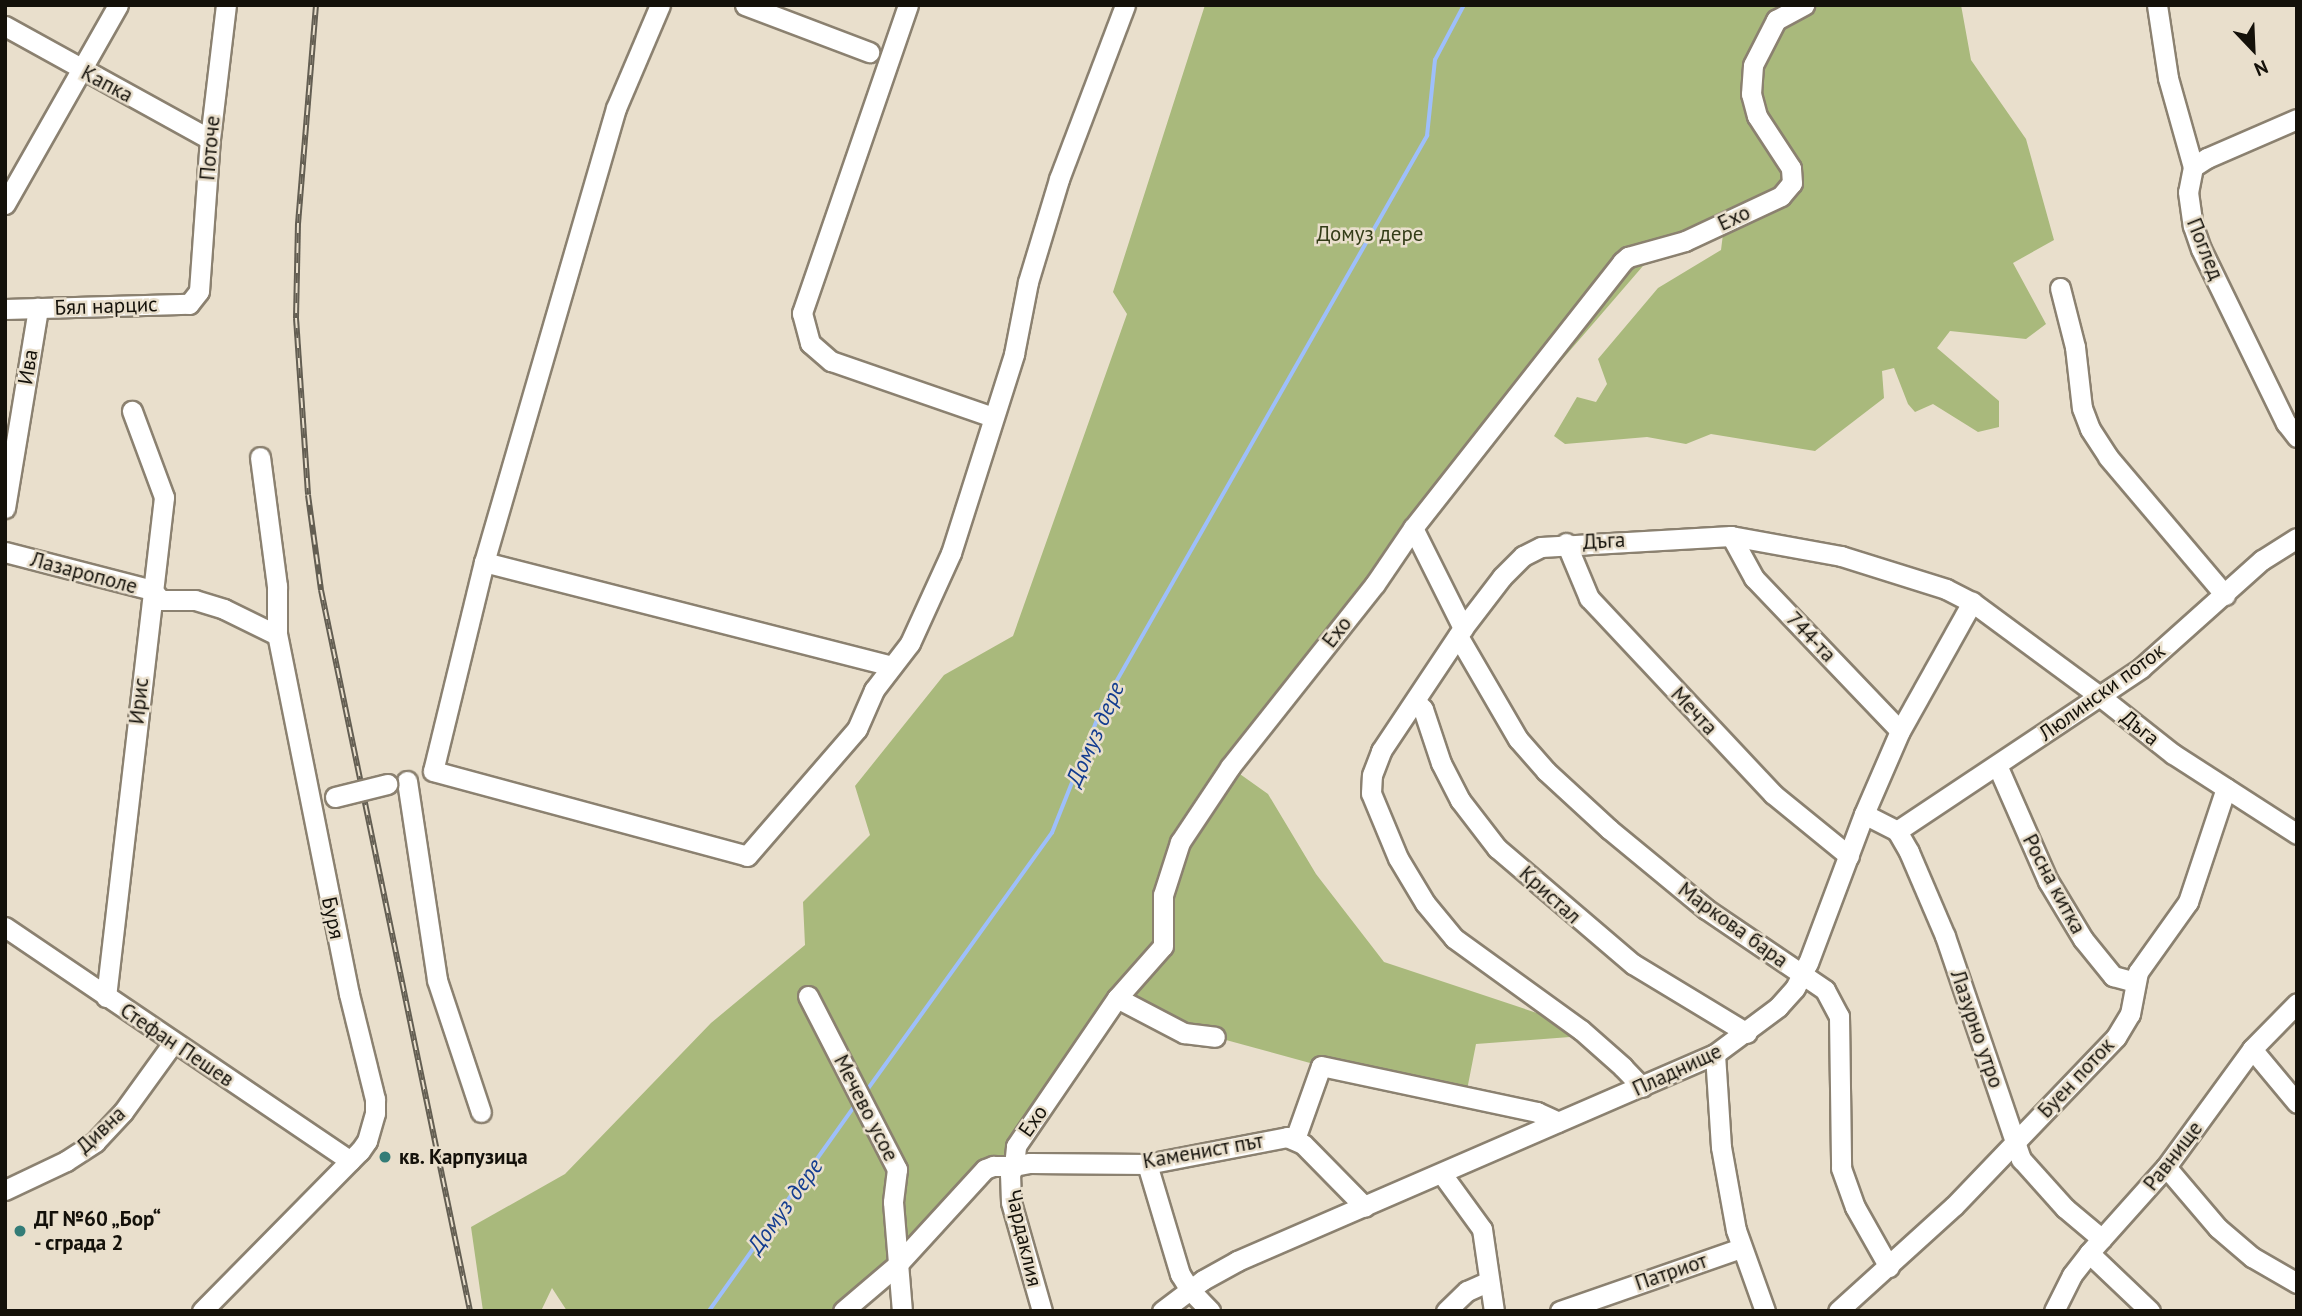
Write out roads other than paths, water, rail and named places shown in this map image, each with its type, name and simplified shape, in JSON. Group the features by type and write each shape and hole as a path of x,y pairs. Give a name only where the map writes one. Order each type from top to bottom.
{"street":[{"path":"5,204 118,5"},
{"name":"Поточе","path":"200,291 210,139 226,5"},
{"path":"433,771 484,562 616,108 660,5"},
{"path":"745,5 870,52"},
{"path":"908,5 802,313 810,342 831,361 993,417"},
{"path":"313,807 335,797 397,783 433,771 747,856 857,729 874,690 910,643 951,553 1014,354 1028,282 1059,179 1125,5"},
{"name":"Ехо","path":"1014,1166 1016,1146 1117,998 1163,946 1163,895 1180,842 1230,767 1375,584 1413,528 1622,262 1628,257 1685,241 1781,196 1792,183 1791,168 1757,116 1751,94 1752,74 1753,65 1776,20 1804,5"},
{"name":"Поглед","path":"2157,5 2168,78 2193,167 2189,207 2201,249 2286,423 2297,436"},
{"name":"Капка","path":"5,26 210,139"},
{"path":"2193,167 2207,158 2297,119"},
{"path":"2060,288 2075,347 2082,408 2090,429 2108,457 2225,595"},
{"name":"Бял нарцис","path":"5,309 189,304 200,291"},
{"name":"Ива","path":"5,508 38,309"},
{"name":"Ирис","path":"106,997 164,497 132,411"},
{"name":"Буря","path":"202,1311 367,1141 375,1099 349,994 277,635 277,586 260,457"},
{"name":"Маркова бара","path":"1413,528 1460,632 1518,739 1546,771 1609,829 1706,909 1825,990 1839,1016 1841,1168 1856,1207 1889,1267"},
{"name":"Дъга","path":"1642,1087 1581,1030 1454,938 1425,902 1398,858 1374,805 1371,784 1381,751 1460,632 1502,577 1523,556 1541,547 1566,543 1731,537 1792,545 1863,562 1946,589 1972,602 2173,754 2297,834"},
{"name":"744-та","path":"1731,537 1754,578 1900,731"},
{"name":"Люлински поток","path":"1897,831 2141,668 2262,560 2297,538"},
{"name":"Мечта","path":"1566,543 1589,598 1773,794 1849,856"},
{"name":"Лазарополе","path":"5,552 152,590 160,600 195,600 224,609 277,635"},
{"path":"484,562 892,666"},
{"name":"Пладнище","path":"1162,1311 1237,1261 1715,1054 1747,1032 1787,998 1802,975 1864,814 1900,731 1972,602"},
{"name":"Кристал","path":"1415,701 1423,709 1441,763 1460,800 1497,848 1633,964 1747,1032"},
{"name":"Росна китка","path":"1997,765 2048,881 2083,939 2113,976 2135,982"},
{"path":"397,783 437,980 481,1111"},
{"name":"Буен поток","path":"1838,1311 1889,1267 2014,1144 2116,1037 2130,1014 2135,982 2145,961 2188,902 2226,788"},
{"path":"1864,814 1897,831"},
{"name":"Лазурно утро","path":"1897,831 1945,936 2021,1159 2150,1311"},
{"name":"Стефан Пешев","path":"5,927 173,1044 350,1161"},
{"name":"Мечево усое","path":"808,996 897,1169 893,1202 902,1311"},
{"path":"1117,998 1184,1033 1216,1037"},
{"name":"Равнище","path":"2054,1311 2072,1275 2166,1167 2252,1049 2297,1003"},
{"name":"Дивна","path":"5,1190 66,1161 94,1142 123,1112 173,1044"},
{"path":"2252,1049 2297,1103"},
{"path":"1715,1054 1721,1147 1741,1248 1765,1311"},
{"path":"1365,1206 1356,1194 1295,1139 1321,1066 1525,1109 1558,1122"},
{"name":"Каменист път","path":"1014,1166 1030,1163 1147,1164 1279,1137 1295,1139"},
{"path":"1147,1164 1180,1274 1190,1290 1210,1311"},
{"path":"844,1311 897,1265 985,1169 993,1166 1014,1166"},
{"name":"Чардаклия","path":"1014,1166 1010,1174 1012,1202 1042,1311"},
{"path":"2166,1167 2218,1228 2252,1257 2297,1283"},
{"path":"1442,1174 1482,1229 1494,1311"},
{"name":"Патриот","path":"1560,1311 1741,1248"},
{"path":"1446,1311 1467,1291 1489,1281"}],"waterway":[{"name":"Домуз дере","path":"865,1093 1052,833 1103,705 1427,136 1435,60 1464,5"},
{"name":"Домуз дере","path":"709,1311 856,1104"}],"railway":[{"path":"316,5 298,223 296,318 308,495 321,590 470,1311"}],"place":[{"name":"кв. Карпузица","path":"385,1157"},
{"name":"ДГ №60 „Бор“ - сграда 2","path":"20,1231"}]}
